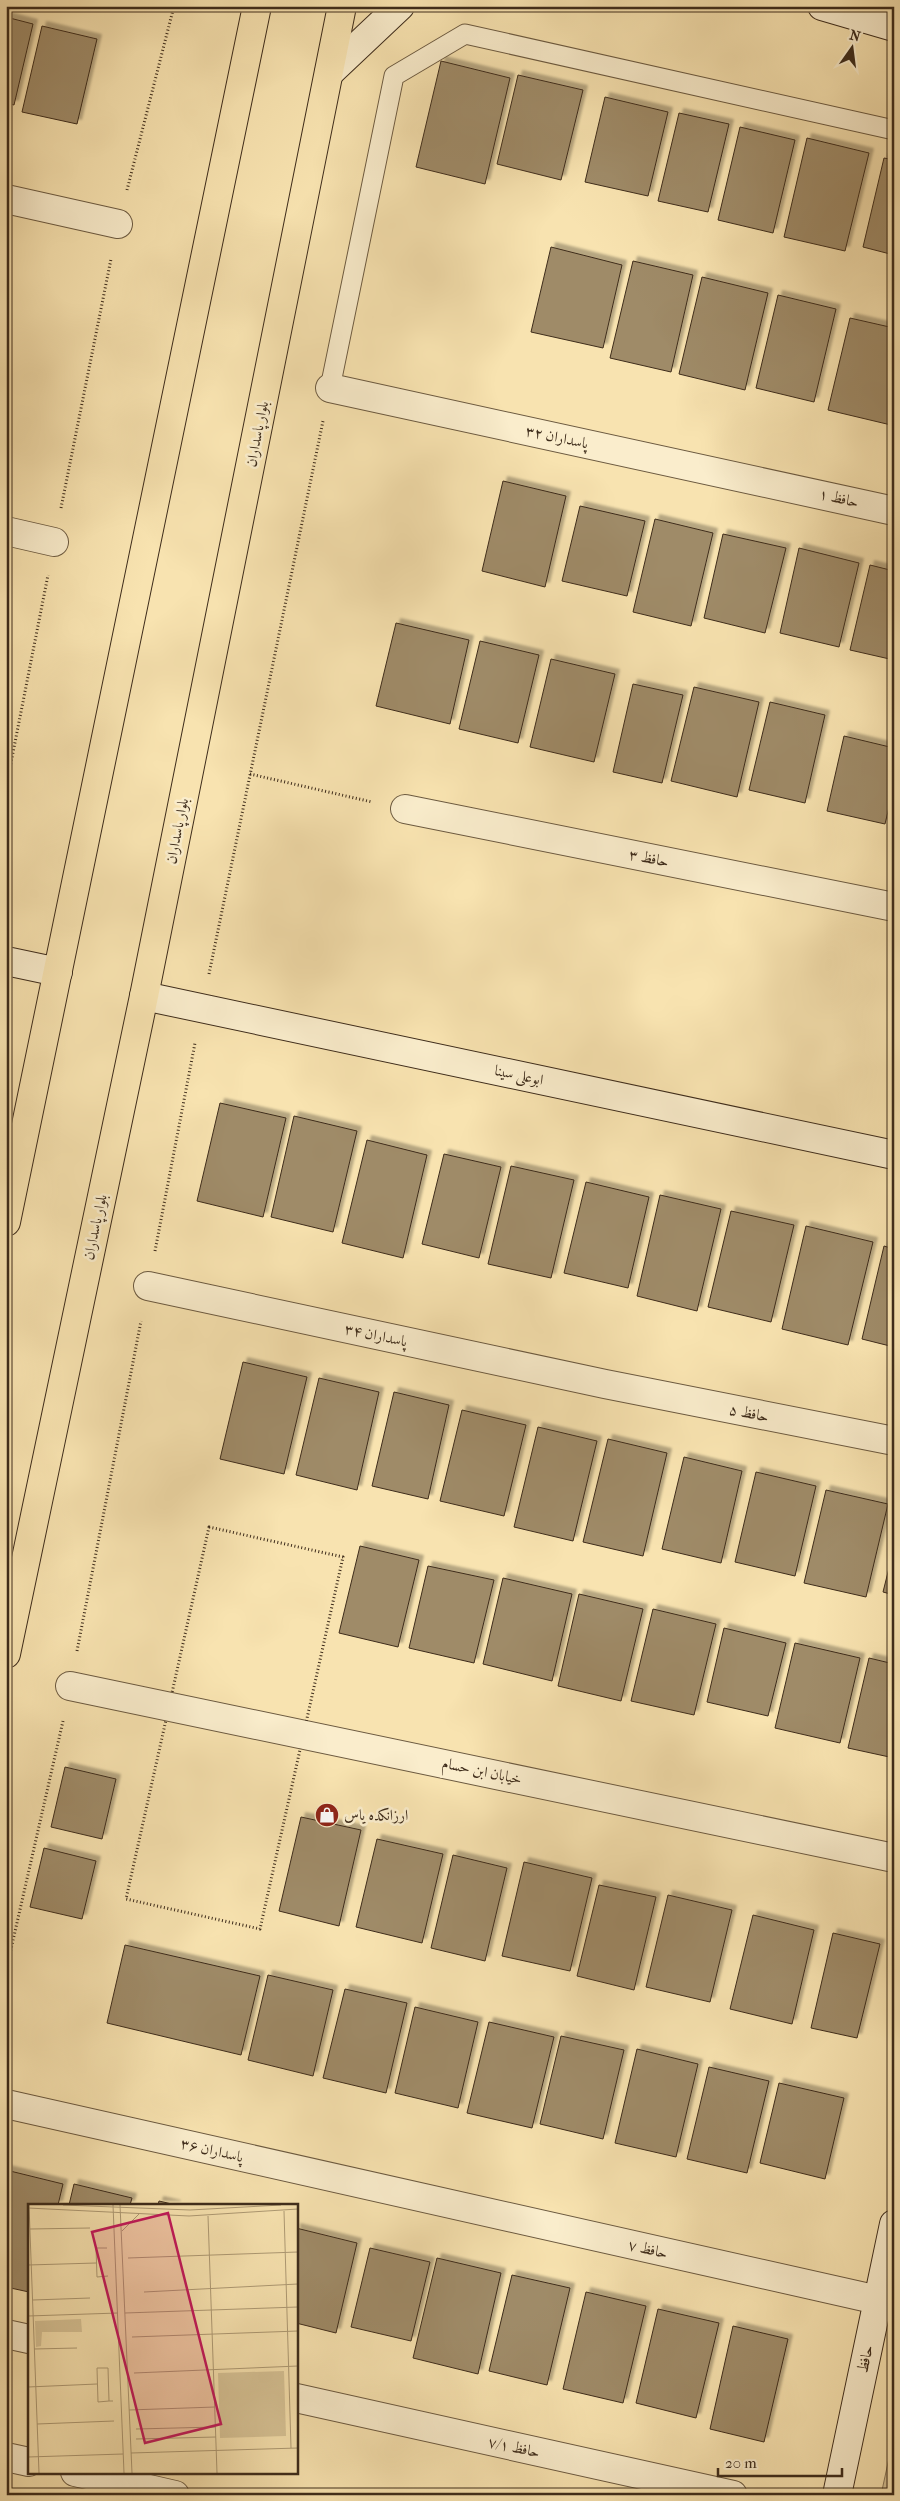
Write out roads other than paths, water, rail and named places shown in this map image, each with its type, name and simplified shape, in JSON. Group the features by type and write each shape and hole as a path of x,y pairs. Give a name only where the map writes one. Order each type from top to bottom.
{"main road":[{"path":"6,1222 258,6"},
{"name":"بلوار پاسداران","path":"6,1654 144,996 342,6"}],"street":[{"path":"329,73 400,6"},
{"path":"822,6 894,27"},
{"path":"6,199 118,224"},
{"name":"پاسداران ۳۲","path":"330,388 784,486"},
{"name":"حافظ ۱","path":"784,486 894,511"},
{"path":"6,531 54,542"},
{"name":"حافظ ۳","path":"405,809 894,907"},
{"path":"6,961 58,972"},
{"name":"ابوعلی سینا","path":"144,996 894,1155"},
{"name":"پاسداران ۳۴","path":"148,1286 605,1384"},
{"name":"حافظ ۵","path":"605,1384 894,1441"},
{"name":"خیابان ابن حسام","path":"70,1686 169,1704 894,1858"},
{"name":"پاسداران ۳۶","path":"6,2104 418,2197"},
{"name":"حافظ ۷","path":"418,2197 878,2300"},
{"name":"حافظ","path":"837,2495 894,2224"},
{"path":"6,2334 28,2339"},
{"name":"حافظ ۷/۱","path":"298,2398 732,2495"},
{"path":"6,2457 28,2462"},
{"path":"84,2474 175,2495"}],"lane":[{"path":"330,388 394,76 465,34 894,130"}],"place":[{"name":"ارزانکده یاس","path":"327,1815"}]}
